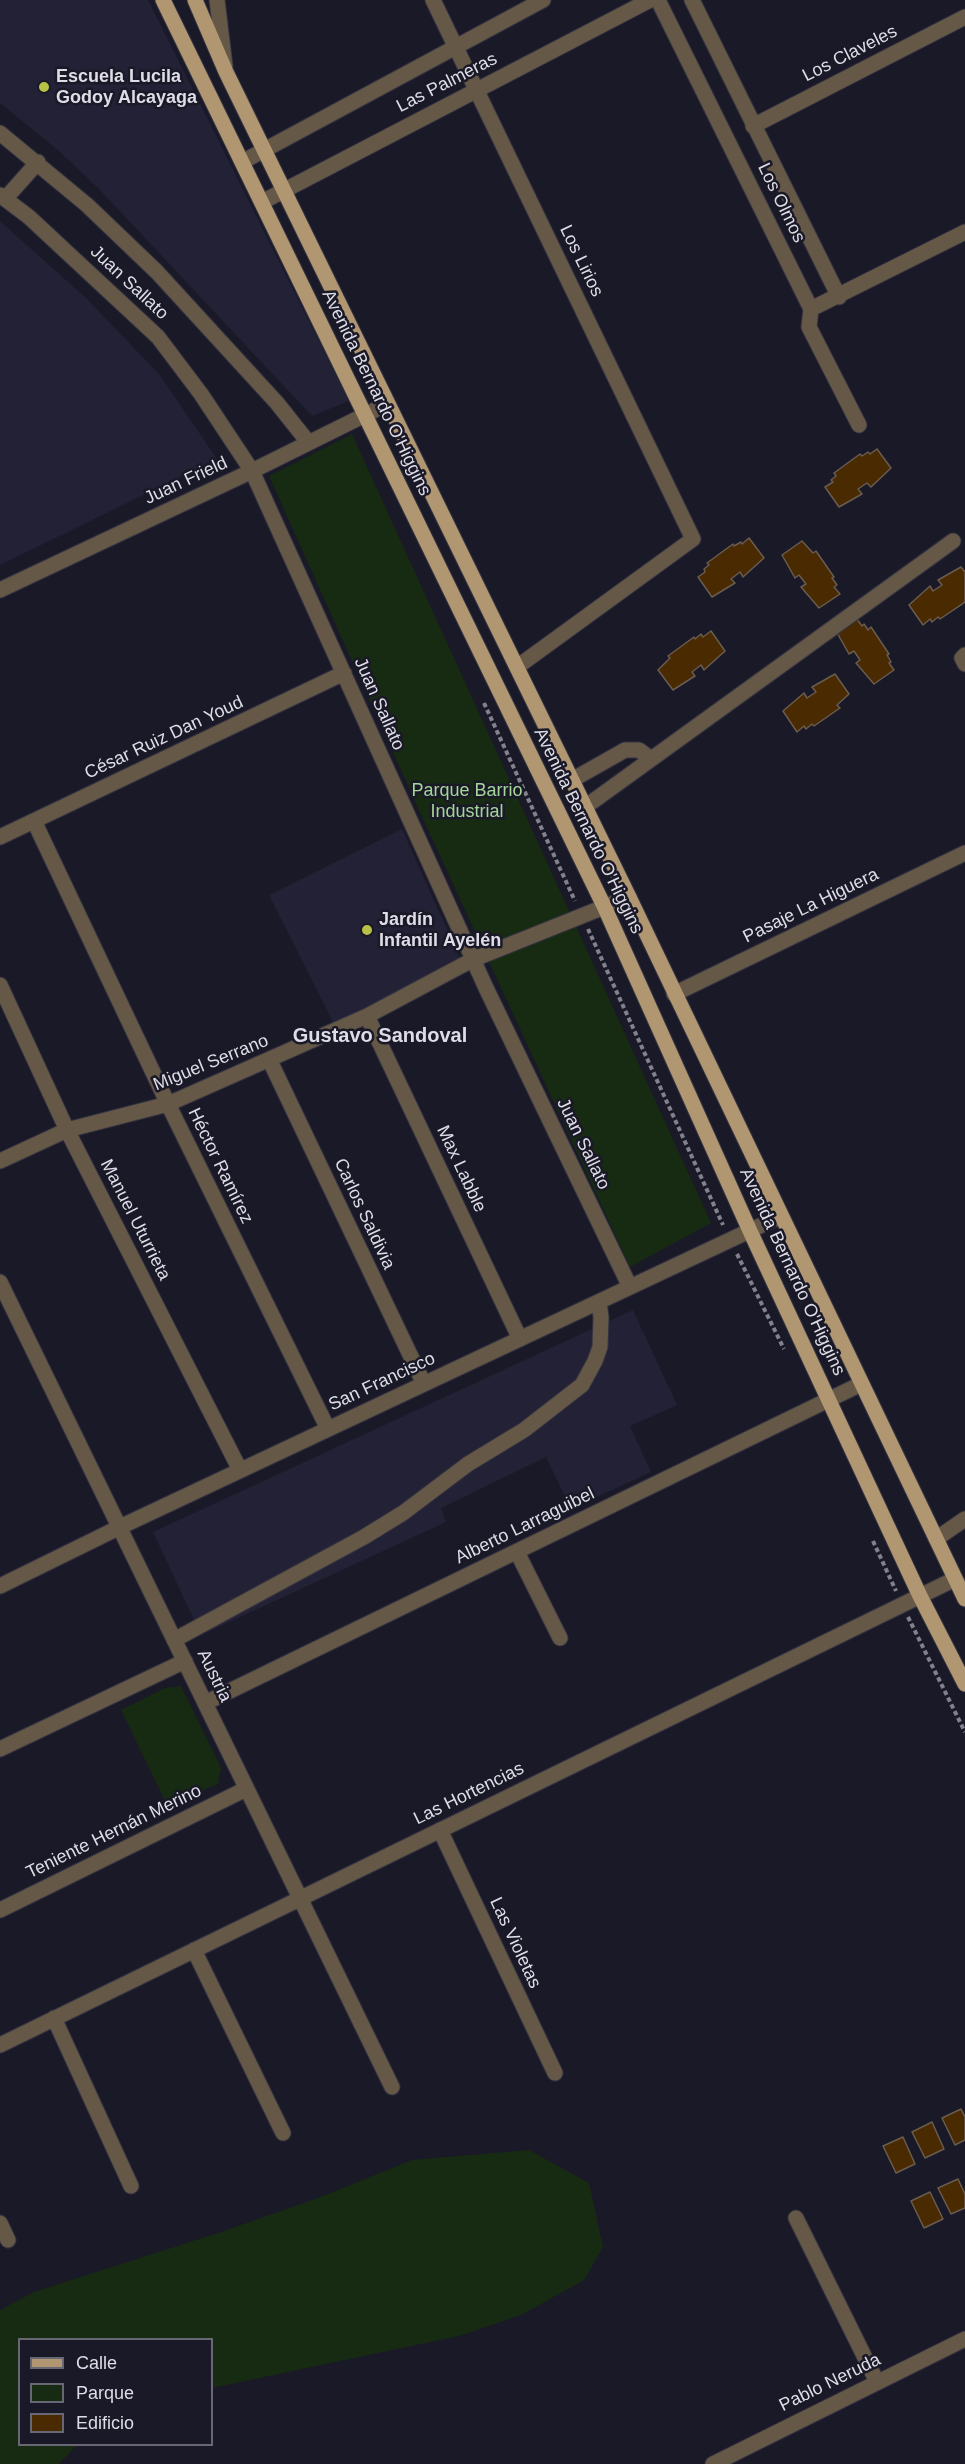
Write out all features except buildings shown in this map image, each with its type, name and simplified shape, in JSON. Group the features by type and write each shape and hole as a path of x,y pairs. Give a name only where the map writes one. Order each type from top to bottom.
{"main road":[{"name":"Avenida Bernardo O'Higgins","path":"163,0 604,906 750,1231 920,1596 965,1684"},
{"name":"Avenida Bernardo O'Higgins","path":"195,0 226,72 629,897 965,1599"}],"street":[{"path":"217,0 226,72"},
{"name":"Los Lirios","path":"433,0 693,539 517,667"},
{"name":"Las Palmeras","path":"242,162 543,0"},
{"name":"Las Palmeras","path":"262,202 650,0"},
{"name":"Los Olmos","path":"658,0 812,309 809,327 859,425"},
{"name":"Los Olmos","path":"692,0 839,297"},
{"name":"Los Claveles","path":"753,126 965,17"},
{"name":"Juan Sallato","path":"0,133 38,162 157,272 277,404 308,442"},
{"name":"Juan Sallato","path":"38,162 2,197 29,217 158,337 201,394 252,471 474,959 630,1287"},
{"path":"812,309 965,232"},
{"name":"Juan Frield","path":"0,590 252,471 387,404"},
{"path":"585,807 953,541"},
{"name":"César Ruiz Dan Youd","path":"0,837 344,673"},
{"path":"572,780 625,750 639,750 651,759"},
{"name":"Héctor Ramírez","path":"34,821 168,1104 327,1430"},
{"name":"Pasaje La Higuera","path":"674,994 965,853"},
{"name":"Miguel Serrano","path":"0,1161 67,1130 168,1104 270,1061 367,1016 474,959 629,897"},
{"name":"Manuel Uturrieta","path":"0,985 67,1130 240,1470"},
{"name":"Max Labble","path":"367,1016 520,1339"},
{"name":"Carlos Saldivia","path":"270,1061 423,1384"},
{"name":"San Francisco","path":"0,1586 240,1470 781,1216"},
{"name":"Austria","path":"0,1282 392,2087"},
{"path":"174,1640 364,1538 403,1513 468,1464 524,1430 582,1385 600,1347 599,1302"},
{"name":"Alberto Larraguibel","path":"205,1703 861,1384"},
{"path":"936,1539 965,1519"},
{"path":"517,1552 560,1638"},
{"name":"Las Hortencias","path":"0,2045 955,1579"},
{"path":"0,1749 184,1661"},
{"name":"Teniente Hernán Merino","path":"0,1910 246,1789"},
{"name":"Las Violetas","path":"440,1830 555,2073"},
{"path":"194,1950 283,2133"},
{"path":"54,2018 131,2186"},
{"path":"795,2218 877,2382"},
{"path":"0,2223 8,2240"},
{"name":"Pablo Neruda","path":"713,2464 965,2339"}],"path":[{"path":"483,700 730,1240 787,1356"},
{"path":"870,1532 902,1605 965,1732"}],"shaded area":[{"path":"0,0 148,0 349,401 312,416 99,189 59,151 0,103"},
{"path":"0,221 86,298 159,374 217,459 0,565"},
{"name":"Jardín Infantil Ayelén","path":"402,829 463,965 334,1024 269,895"},
{"path":"633,1310 677,1405 630,1426 651,1472 571,1509 546,1457 441,1508 446,1522 201,1635 153,1532"}],"green space":[{"name":"Parque Barrio Industrial","path":"352,434 711,1223 630,1267 423,819 269,476"},
{"path":"181,1686 221,1768 218,1784 167,1805 121,1710 165,1688"},
{"path":"529,2150 589,2183 603,2247 584,2280 521,2315 459,2336 213,2388 213,2338 18,2338 18,2446 76,2446 59,2464 0,2464 0,2310 34,2292 221,2232 318,2198 412,2160"}],"place":[{"name":"Escuela Lucila Godoy Alcayaga","path":"44,87"},
{"name":"Jardín Infantil Ayelén","path":"367,930"}],"district":[{"name":"Gustavo Sandoval","path":"380,1036"}]}
